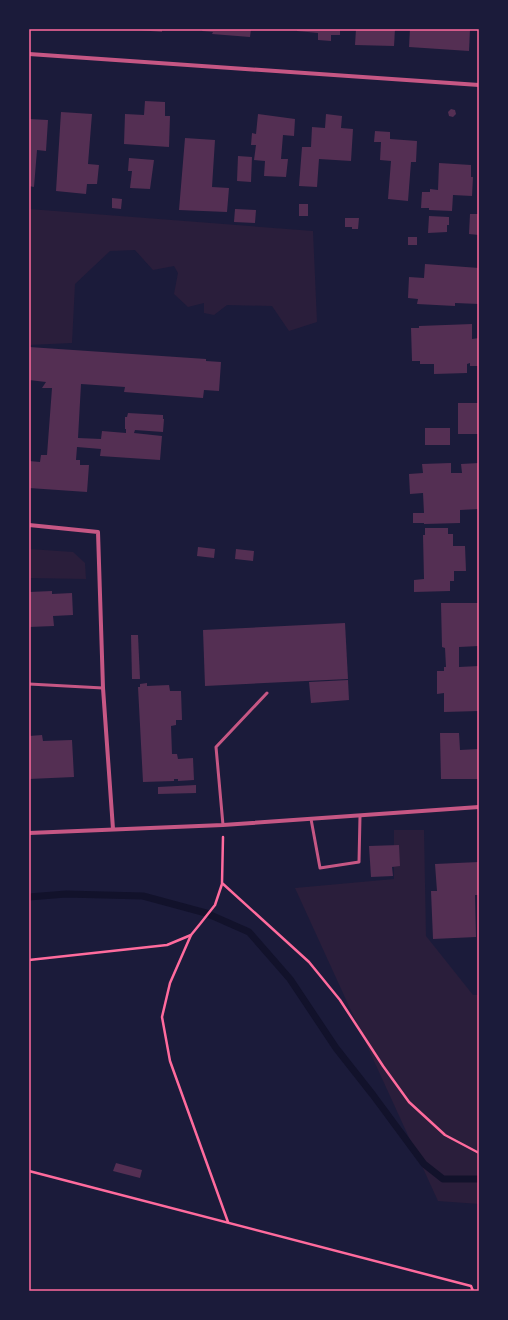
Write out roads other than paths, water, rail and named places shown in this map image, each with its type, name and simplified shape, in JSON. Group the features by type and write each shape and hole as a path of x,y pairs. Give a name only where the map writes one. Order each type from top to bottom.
{"street":[{"path":"29,54 479,85"},
{"path":"29,525 98,532 102,688 112,829"},
{"path":"29,833 223,825 479,808"}],"lane":[{"path":"29,684 102,688"},
{"path":"223,825 216,747 267,693"},
{"path":"311,819 320,868 359,862 360,816"}],"waterway":[{"path":"29,897 66,894 143,896 206,913 249,932 290,979 336,1048 424,1164 443,1179 479,1179"}]}
